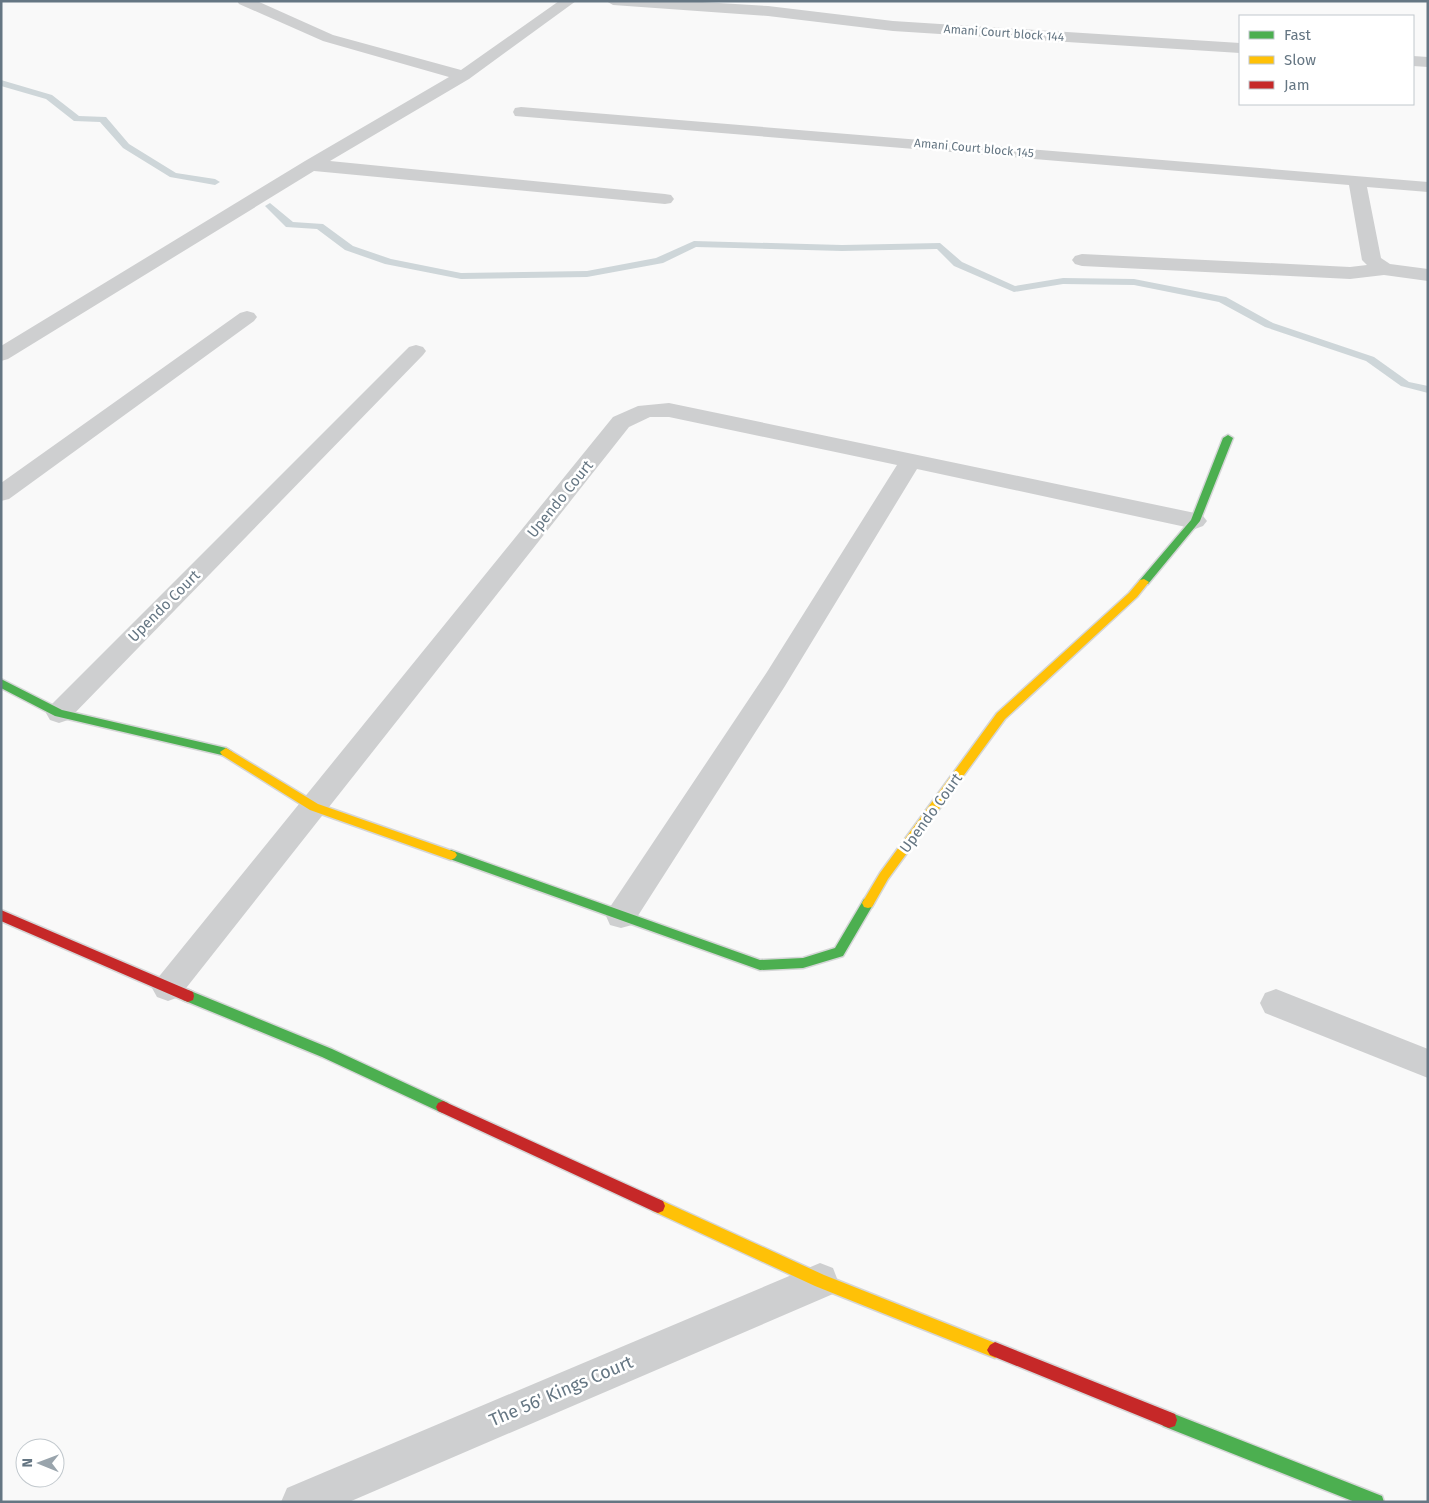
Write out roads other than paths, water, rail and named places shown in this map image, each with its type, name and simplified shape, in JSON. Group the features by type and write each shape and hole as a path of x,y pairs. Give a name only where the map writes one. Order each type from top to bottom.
{"street":[{"path":"244,1 328,38 463,76"},
{"path":"1,355 311,165 463,76 569,1"},
{"name":"Amani Court block 144","path":"613,1 767,6 893,26 1239,48"},
{"path":"1414,61 1428,62"},
{"name":"Amani Court block 145","path":"521,112 1428,188"},
{"path":"311,165 665,199"},
{"path":"1357,181 1372,260 1384,268"},
{"path":"1082,260 1350,274 1384,268 1428,275"},
{"path":"1,494 247,317"},
{"name":"Upendo Court","path":"59,713 416,351"},
{"name":"Upendo Court","path":"168,988 621,422 646,411 669,410 1195,521"},
{"name":"Upendo Court","path":"1,683 59,713 230,753 314,807 760,965 803,964 839,952 884,876 1001,716 1133,595 1195,521 1228,438"},
{"path":"621,916 776,679 910,461"},
{"path":"1,915 168,988 327,1053 820,1281 1376,1502"},
{"path":"1276,1003 1428,1064"},
{"name":"The 56' Kings Court","path":"301,1502 820,1281"}],"waterway":[{"path":"1,83 49,97 77,119 103,119 126,146 173,175 215,182"},
{"path":"270,206 290,225 319,226 349,248 389,262 461,276 587,274 659,261 694,244 842,248 940,246 958,264 1014,289 1063,281 1134,282 1222,299 1269,325 1370,359 1405,384 1428,390"}]}
